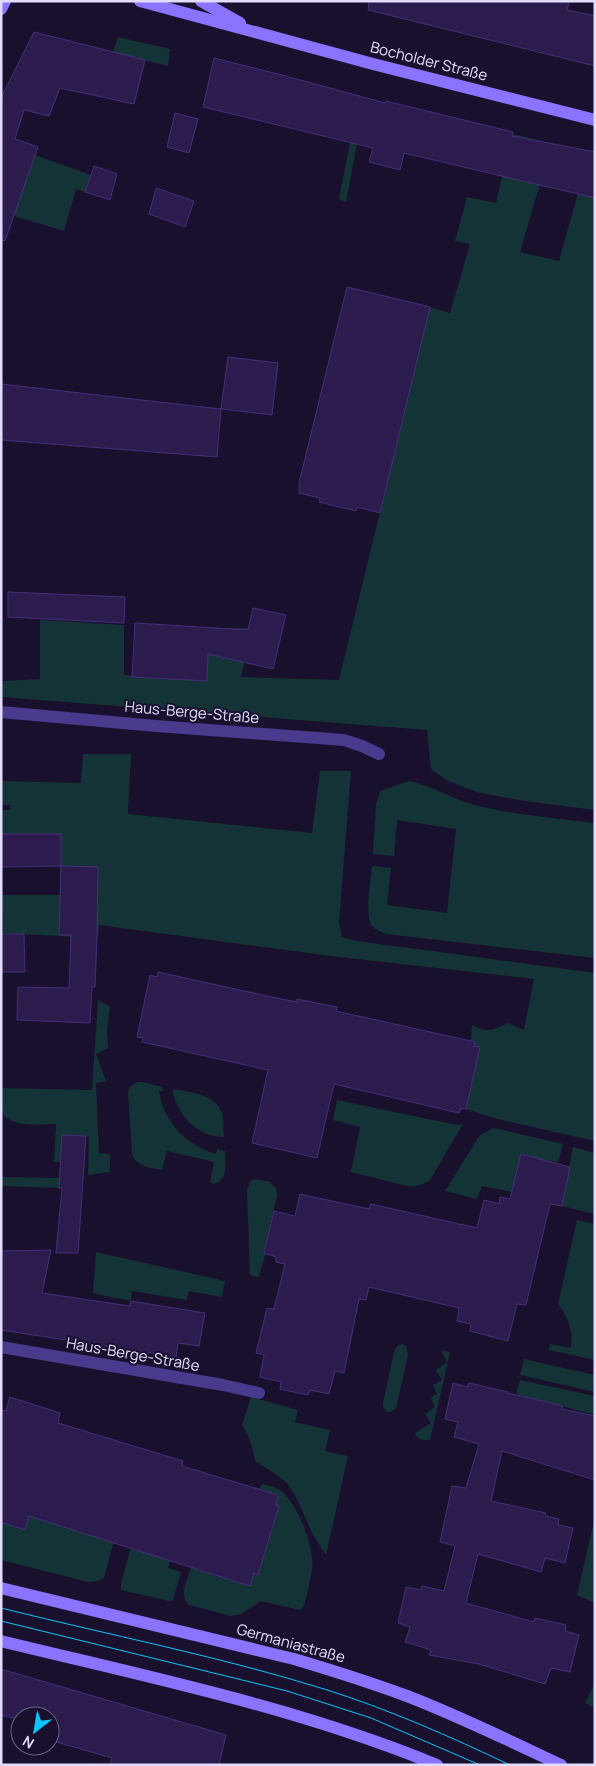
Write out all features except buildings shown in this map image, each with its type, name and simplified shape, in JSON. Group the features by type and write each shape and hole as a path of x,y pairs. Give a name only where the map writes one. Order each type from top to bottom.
{"main road":[{"path":"1,9 5,1"},
{"name":"Bocholder Straße","path":"140,1 374,64 595,120"},
{"name":"Bocholder Straße","path":"201,1 255,32"},
{"name":"Germaniastraße","path":"1,1588 285,1656 334,1671 416,1700 480,1727 561,1765"},
{"path":"1,1641 271,1707 392,1746 437,1765"}],"street":[{"name":"Haus-Berge-Straße","path":"1,712 344,740 379,754"},
{"name":"Haus-Berge-Straße","path":"1,1347 260,1393"}],"green space":[{"path":"118,37 170,49 168,66 113,52"},
{"path":"360,128 346,202 339,199 352,132"},
{"path":"512,134 550,143 520,252 559,261 578,193 595,197 595,810 480,793 448,781 431,769 427,730 1,697 1,681 40,679 40,620 124,625 124,675 206,681 210,628 252,628 241,677 339,680 430,307 450,313 470,244 455,241 467,197 496,203"},
{"path":"35,155 91,175 85,192 76,189 64,231 14,216"},
{"path":"83,754 131,754 128,814 312,833 320,771 351,771 339,923 342,937 357,941 595,973 595,1141 497,1119 466,1109 472,1025 490,1030 508,1023 524,1030 534,979 339,957 99,925 98,938 3,933 2,895 60,895 61,834 1,834 1,810 10,810 10,805 1,805 1,781 81,783"},
{"path":"409,781 467,802 490,808 535,816 595,823 595,958 386,934 372,926 368,914 368,906 372,866 391,868 387,905 447,913 456,829 397,820 394,856 373,854 376,804 380,791"},
{"path":"98,1000 110,1007 107,1029 108,1048 96,1054 106,1081 96,1083 99,1153 110,1154 110,1172 88,1175 89,1136 62,1135 61,1162 54,1162 56,1124 27,1124 6,1118 1,1107 1,1088 92,1090"},
{"path":"137,1082 162,1087 163,1091 159,1091 166,1113 171,1123 186,1139 216,1154 217,1149 225,1151 225,1170 219,1182 214,1184 210,1182 214,1162 167,1151 162,1170 144,1166 136,1161 132,1153 128,1091"},
{"path":"175,1089 202,1095 214,1102 222,1113 224,1137 215,1136 198,1129 184,1117 175,1100 173,1091"},
{"path":"337,1100 457,1125 463,1124 430,1180 419,1185 407,1186 351,1172 360,1127 333,1120"},
{"path":"494,1128 563,1144 558,1162 523,1156 513,1192 482,1186 477,1199 445,1191 480,1135"},
{"path":"573,1147 595,1153 595,1214 562,1206"},
{"path":"1,1177 60,1178 59,1188 1,1186"},
{"path":"255,1179 270,1182 276,1189 277,1195 264,1252 266,1253 259,1276 257,1277 250,1275 247,1191 250,1181"},
{"path":"577,1220 595,1224 595,1360 549,1350 550,1344 571,1348 569,1325 565,1314 558,1304"},
{"path":"96,1252 225,1281 222,1297 189,1291 187,1300 132,1291 131,1301 93,1293"},
{"path":"398,1345 406,1346 408,1355 396,1408 391,1412 387,1412 383,1407 383,1403 394,1352"},
{"path":"441,1350 450,1352 430,1440 422,1440 415,1433 431,1423 425,1414 435,1407 431,1398 437,1394 433,1385 442,1380 436,1370 447,1362"},
{"path":"524,1359 595,1375 595,1392 520,1375"},
{"path":"520,1380 595,1396 595,1415 516,1394"},
{"path":"251,1397 298,1410 295,1422 330,1430 325,1451 348,1456 326,1555 313,1535 288,1484 255,1461 251,1443 242,1425"},
{"path":"263,1484 277,1488 287,1497 304,1526 311,1550 312,1568 304,1606 300,1610 261,1601 241,1614 231,1616 189,1605 184,1597 184,1592 191,1568 250,1586 254,1573 258,1575 279,1507 276,1505 278,1495 258,1489"},
{"path":"29,1516 114,1541 104,1578 88,1582 1,1560 1,1522 25,1530"},
{"path":"595,1517 595,1603 577,1595"},
{"path":"174,1546 168,1568 181,1572 173,1600 169,1601 121,1590 121,1583 131,1547"},
{"path":"595,1683 595,1700 592,1707 585,1703"}],"tram line":[{"path":"1,1608 204,1656 324,1689 418,1724 510,1765"},
{"path":"1,1621 287,1691 371,1718 480,1765"}]}
